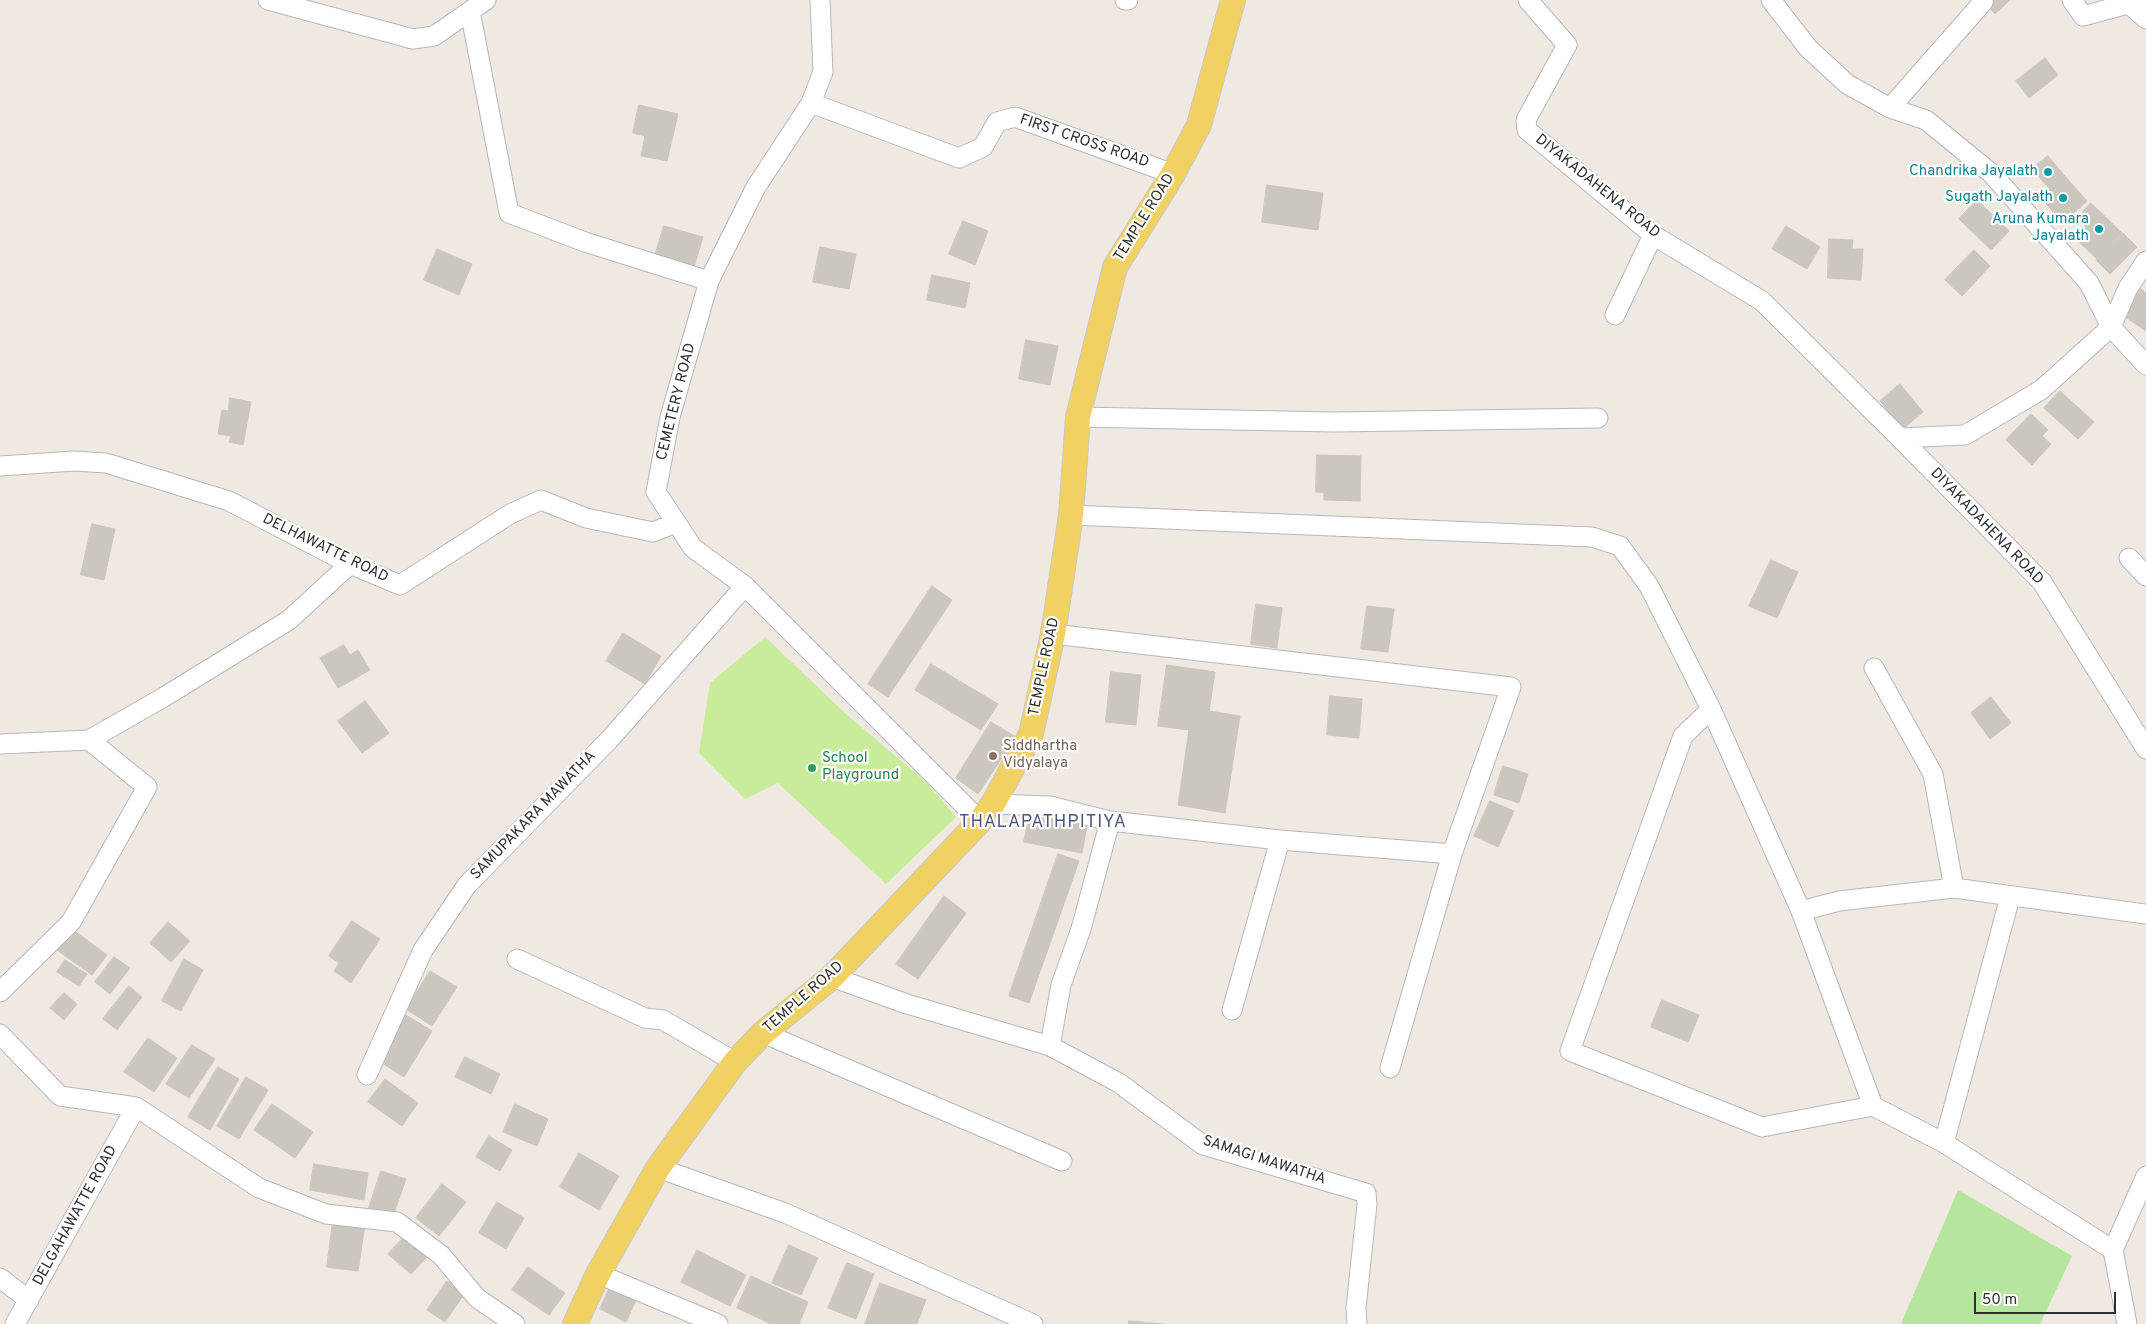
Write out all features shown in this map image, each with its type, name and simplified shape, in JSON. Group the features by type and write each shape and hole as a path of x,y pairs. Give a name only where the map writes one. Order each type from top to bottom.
{"main road":[{"name":"TEMPLE ROAD","path":"575,1324 598,1274 658,1168 735,1062 763,1033 832,977 987,813 1031,734 1052,634 1071,515 1078,417 1115,267 1173,174 1199,125 1233,0"}],"street":[{"path":"268,0 414,39 434,36 486,0"},
{"name":"CEMETERY ROAD","path":"820,0 823,72 811,103 756,187 710,281 670,417 656,492 693,548 744,586 987,813"},
{"name":"DIYAKADAHENA ROAD","path":"1528,0 1568,45 1526,120 1527,130 1653,235 1762,301 1900,438 2042,582 2146,749"},
{"path":"1770,0 1808,48 1847,84 1890,108 1926,120 1991,173 2089,283 2111,328 2146,366"},
{"path":"1890,108 1983,2 1982,0"},
{"path":"2072,0 2082,16 2135,2 2146,19"},
{"path":"470,11 509,213 585,242 710,281"},
{"name":"FIRST CROSS ROAD","path":"811,103 959,158 983,147 997,122 1015,117 1173,174"},
{"path":"1615,316 1653,235"},
{"path":"1900,438 1965,435 2041,390 2111,328 2128,288 2145,264"},
{"path":"1078,417 1335,422 1598,418"},
{"name":"DELHAWATTE ROAD","path":"0,466 74,461 106,463 229,501 350,564 400,585 510,514 541,500 586,518 653,532 676,522"},
{"path":"1071,515 1592,537 1620,546 1650,586 1711,709 1801,911 1873,1106"},
{"path":"2129,558 2146,576"},
{"path":"0,744 89,740 164,697 289,620 350,564"},
{"name":"SAMUPAKARA MAWATHA","path":"367,1075 423,950 467,885 609,740 744,586"},
{"path":"1052,634 1511,687 1452,854 1390,1068"},
{"path":"1874,668 1933,774 1954,888"},
{"path":"1711,709 1683,736 1570,1051 1762,1127 1873,1106 1944,1143 2113,1250"},
{"path":"0,992 71,922 147,787 89,740"},
{"path":"987,813 1050,806 1110,821 1280,840 1452,854"},
{"path":"832,977 907,1004 1050,1046 1061,985 1081,929 1110,821"},
{"path":"1232,1010 1280,840"},
{"path":"1801,911 1839,901 1954,888 2146,914"},
{"path":"1944,1143 2010,897"},
{"path":"517,959 645,1018 663,1020 735,1062"},
{"path":"763,1033 1062,1161"},
{"path":"0,1034 60,1096 136,1107 258,1188 326,1214 396,1222 441,1255 477,1298 515,1324"},
{"name":"SAMAGI MAWATHA","path":"1050,1046 1119,1082 1203,1145 1366,1193 1367,1204 1356,1308 1358,1324"},
{"name":"DELGAHAWATTE ROAD","path":"15,1324 136,1107"},
{"path":"658,1168 785,1213 1033,1324"},
{"path":"2127,1324 2113,1250 2146,1176"},
{"path":"598,1274 718,1324"},
{"path":"0,1278 29,1300"}],"green space":[{"name":"School Playground","path":"765,637 846,714 927,783 956,817 886,884 778,783 745,799 699,753 710,683"},
{"path":"1958,1190 2072,1256 2040,1324 1901,1324"}],"building":[{"path":"1989,0 2010,0 1995,14 1987,5"},
{"path":"2045,58 2058,75 2029,98 2016,81"},
{"path":"639,105 678,114 667,161 641,156 645,136 633,133"},
{"name":"Chandrika Jayalath","path":"2048,156 2063,174 2048,187 2032,169"},
{"name":"Sugath Jayalath","path":"2063,174 2087,201 2063,223 2039,196"},
{"path":"1267,185 1323,193 1318,230 1262,222"},
{"path":"1977,200 2009,231 1991,250 1959,219"},
{"name":"Aruna Kumara Jayalath","path":"2091,203 2122,233 2097,259 2074,237 2086,224 2078,217"},
{"path":"963,221 988,231 975,265 949,254"},
{"path":"664,226 703,237 694,267 655,256"},
{"path":"1786,226 1820,247 1807,269 1772,249"},
{"path":"2123,233 2137,247 2110,274 2096,260"},
{"path":"1829,239 1853,240 1852,249 1863,249 1861,280 1828,278"},
{"path":"820,247 856,254 849,289 813,282"},
{"path":"437,249 472,264 459,295 424,280"},
{"path":"1974,250 1990,266 1962,296 1945,280"},
{"path":"932,275 970,283 965,308 927,300"},
{"path":"2141,289 2146,293 2146,331 2124,316"},
{"path":"1026,340 1058,346 1050,385 1019,379"},
{"path":"1900,384 1923,412 1903,429 1880,401"},
{"path":"2060,391 2094,422 2078,439 2044,408"},
{"path":"230,398 251,402 243,445 229,442 231,436 218,434 222,410 228,411"},
{"path":"2031,414 2048,430 2042,436 2051,444 2032,465 2006,440"},
{"path":"1317,455 1361,456 1360,501 1324,500 1324,493 1316,492"},
{"path":"92,524 115,529 104,580 81,575"},
{"path":"1771,560 1798,572 1777,618 1749,606"},
{"path":"932,586 952,600 888,697 868,684"},
{"path":"1256,604 1282,608 1277,648 1251,644"},
{"path":"1367,606 1394,609 1388,652 1361,649"},
{"path":"623,633 661,656 645,684 606,661"},
{"path":"344,645 350,655 358,650 370,670 338,688 320,658"},
{"path":"931,664 998,704 981,730 915,690"},
{"path":"1167,665 1215,672 1209,711 1240,716 1225,813 1178,805 1189,730 1158,726"},
{"path":"1111,672 1141,675 1136,725 1106,722"},
{"path":"1330,696 1362,699 1359,738 1327,735"},
{"path":"1991,697 2011,723 1990,739 1971,713"},
{"path":"365,701 389,733 362,753 338,721"},
{"path":"991,722 1016,737 978,794 956,778"},
{"path":"1503,766 1528,774 1519,803 1494,795"},
{"path":"1490,801 1514,811 1498,847 1474,836"},
{"path":"1030,814 1087,826 1082,853 1024,842"},
{"path":"1058,854 1079,861 1029,1003 1009,996"},
{"path":"944,896 966,913 918,979 896,964"},
{"path":"352,921 380,939 351,983 334,971 339,963 329,956"},
{"path":"168,922 190,941 171,962 150,943"},
{"path":"72,929 107,955 92,975 57,950"},
{"path":"114,957 130,968 110,994 95,982"},
{"path":"184,959 203,970 181,1011 162,1001"},
{"path":"65,960 87,974 79,986 57,972"},
{"path":"430,971 457,987 432,1026 406,1009"},
{"path":"129,986 142,997 117,1030 103,1019"},
{"path":"64,993 77,1004 64,1020 50,1008"},
{"path":"1662,1000 1699,1015 1688,1042 1651,1027"},
{"path":"406,1015 432,1031 404,1077 377,1060"},
{"path":"148,1038 177,1058 154,1092 124,1072"},
{"path":"192,1045 215,1059 189,1098 166,1084"},
{"path":"465,1057 500,1074 491,1094 455,1077"},
{"path":"218,1067 239,1079 210,1130 188,1117"},
{"path":"246,1077 268,1090 239,1139 217,1126"},
{"path":"385,1079 418,1103 402,1126 368,1102"},
{"path":"272,1104 313,1132 295,1158 254,1130"},
{"path":"515,1104 548,1119 537,1146 503,1132"},
{"path":"489,1136 512,1150 500,1171 476,1157"},
{"path":"579,1153 619,1176 599,1210 560,1187"},
{"path":"314,1164 368,1173 364,1200 310,1190"},
{"path":"381,1171 406,1179 393,1216 369,1208"},
{"path":"442,1184 466,1202 439,1236 416,1218"},
{"path":"497,1202 524,1218 506,1249 479,1233"},
{"path":"333,1221 365,1225 358,1271 327,1267"},
{"path":"405,1236 427,1257 411,1274 388,1254"},
{"path":"789,1245 818,1258 801,1295 772,1283"},
{"path":"697,1250 746,1275 730,1306 681,1282"},
{"path":"847,1263 874,1274 856,1319 828,1308"},
{"path":"528,1267 565,1293 549,1315 512,1290"},
{"path":"751,1276 808,1302 799,1324 771,1324 737,1308"},
{"path":"447,1281 465,1293 445,1322 427,1310"},
{"path":"880,1283 926,1300 917,1324 865,1324"},
{"path":"611,1285 637,1298 626,1322 600,1309"},
{"path":"1129,1321 1164,1324 1129,1324"}],"place":[{"name":"Chandrika Jayalath","path":"2048,172"},
{"name":"Sugath Jayalath","path":"2063,198"},
{"name":"Aruna Kumara Jayalath","path":"2099,229"},
{"name":"Siddhartha Vidyalaya","path":"993,756"},
{"name":"School Playground","path":"812,768"}],"district":[{"name":"THALAPATHPITIYA","path":"1043,823"}]}
